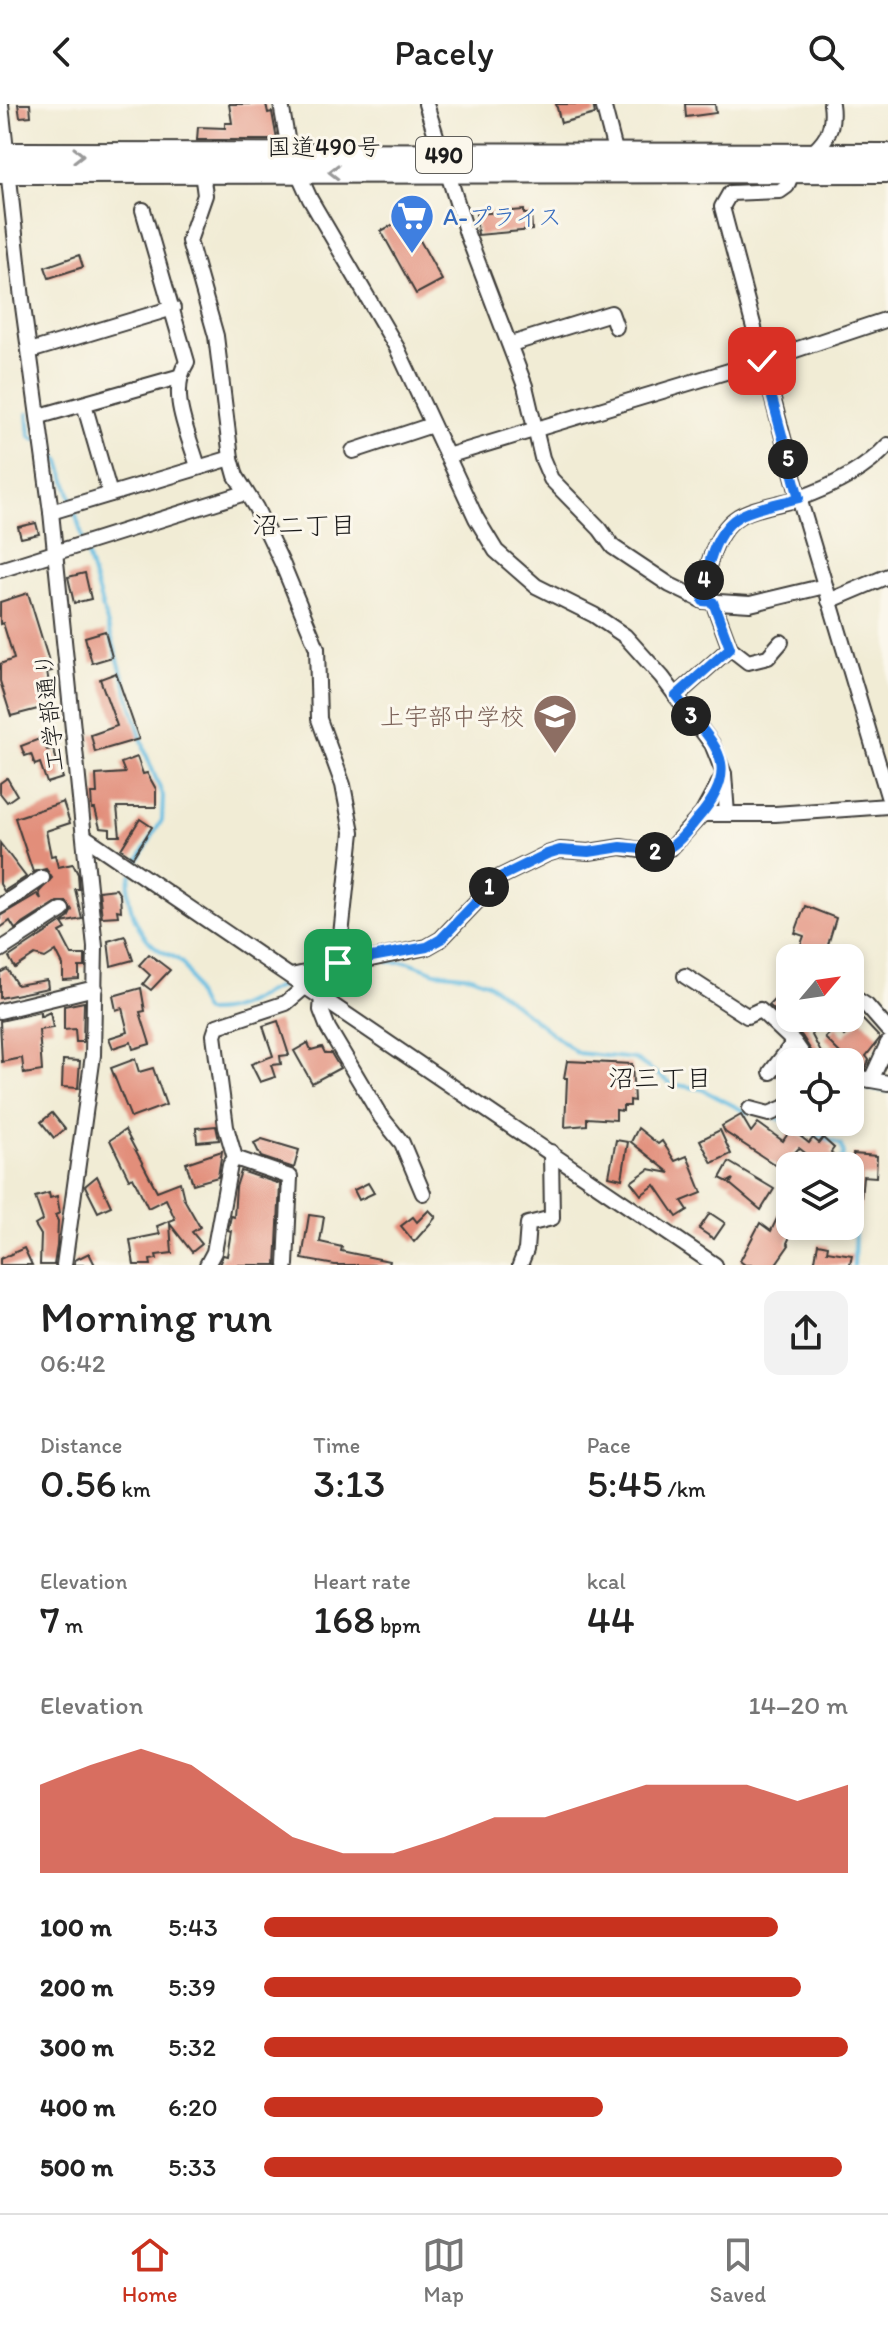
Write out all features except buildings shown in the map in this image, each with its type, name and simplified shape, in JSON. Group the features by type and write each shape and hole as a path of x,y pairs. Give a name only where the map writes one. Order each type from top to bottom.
{"highway":[{"name":"国道490号","path":"3,163 618,163 888,155"},
{"name":"国道490号","path":"618,163 792,171 888,171"}],"street":[{"name":"工学部通り","path":"1,104 3,163 51,512 85,837 95,988 93,1055 64,1265"},
{"path":"281,104 294,164 370,297 496,551 517,572 625,636 676,696 721,758 727,814"},
{"path":"426,104 467,234 511,344 537,429 542,458 551,479 600,529 613,547 670,585 708,601 750,604 827,594 888,576"},
{"path":"603,104 618,163"},
{"path":"831,104 833,120 815,155 792,171 784,189 730,193 722,207 799,498 888,796"},
{"path":"201,164 205,195 189,241 216,336 231,458 245,493 282,563 317,648 319,719 349,806 352,832 338,963"},
{"path":"143,210 187,362 178,377 178,399 198,467"},
{"path":"580,305 585,321"},
{"path":"30,351 173,308"},
{"path":"511,344 611,313 616,327"},
{"path":"447,456 762,361 888,319"},
{"path":"531,320 535,336"},
{"path":"40,416 178,377"},
{"path":"84,404 110,494"},
{"path":"353,451 432,425"},
{"path":"781,642 768,657 754,663 730,648 708,601 710,559 726,529 742,514 799,498 842,478 877,457 888,445"},
{"path":"51,512 231,458"},
{"path":"0,570 245,493"},
{"path":"676,696 730,648"},
{"path":"291,976 338,963 427,947 441,939 500,877 547,854 560,850 589,852 621,847 662,851 682,838 702,814 724,774"},
{"path":"702,814 888,806"},
{"path":"85,837 715,1265"},
{"path":"0,906 42,878"},
{"path":"0,950 62,910"},
{"path":"685,976 747,1016 760,1010 798,1048"},
{"path":"207,1265 214,1252 230,1165 235,1158 224,1114 214,1035 217,1026 286,1003 306,986"},
{"path":"0,1011 95,988"},
{"path":"322,997 321,1010 328,1028 373,1105 402,1143 411,1171 423,1193"},
{"path":"864,1004 888,1030"},
{"path":"771,1072 794,1042"},
{"path":"871,1080 888,1043"},
{"path":"864,1079 888,1083"},
{"path":"750,1109 769,1114 776,1111"},
{"path":"520,1265 526,1250 528,1224 552,1218 551,1152"},
{"path":"235,1158 290,1177 286,1265"}],"waterway":[{"path":"28,413 30,436 36,440"},
{"path":"53,454 60,461 72,501"},
{"path":"74,509 83,539"},
{"path":"85,548 146,754 163,796 162,820 134,867"},
{"path":"131,875 130,906 139,927 153,945 182,963 205,1012 232,1009 294,983"},
{"path":"388,962 409,962 435,972 471,976 488,983 577,1053 635,1059 672,1084 701,1089 748,1113"},
{"path":"306,980 325,975"},
{"path":"864,1088 888,1091"},
{"path":"819,1136 841,1145 843,1152"},
{"path":"854,1265 855,1240"}],"place":[{"name":"A-プライス","path":"412,255"},
{"name":"上宇部中学校","path":"555,755"}],"district":[{"name":"沼二丁目","path":"304,525"},
{"name":"沼三丁目","path":"660,1078"}],"route":[{"path":"338,963 427,947 441,939 500,877 547,854 560,850 589,852 621,847 662,851 682,838 702,814 718,791 724,766 712,744 676,696 730,648 718,624 713,602 703,601 710,559 726,529 742,514 799,498 762,361"}]}
